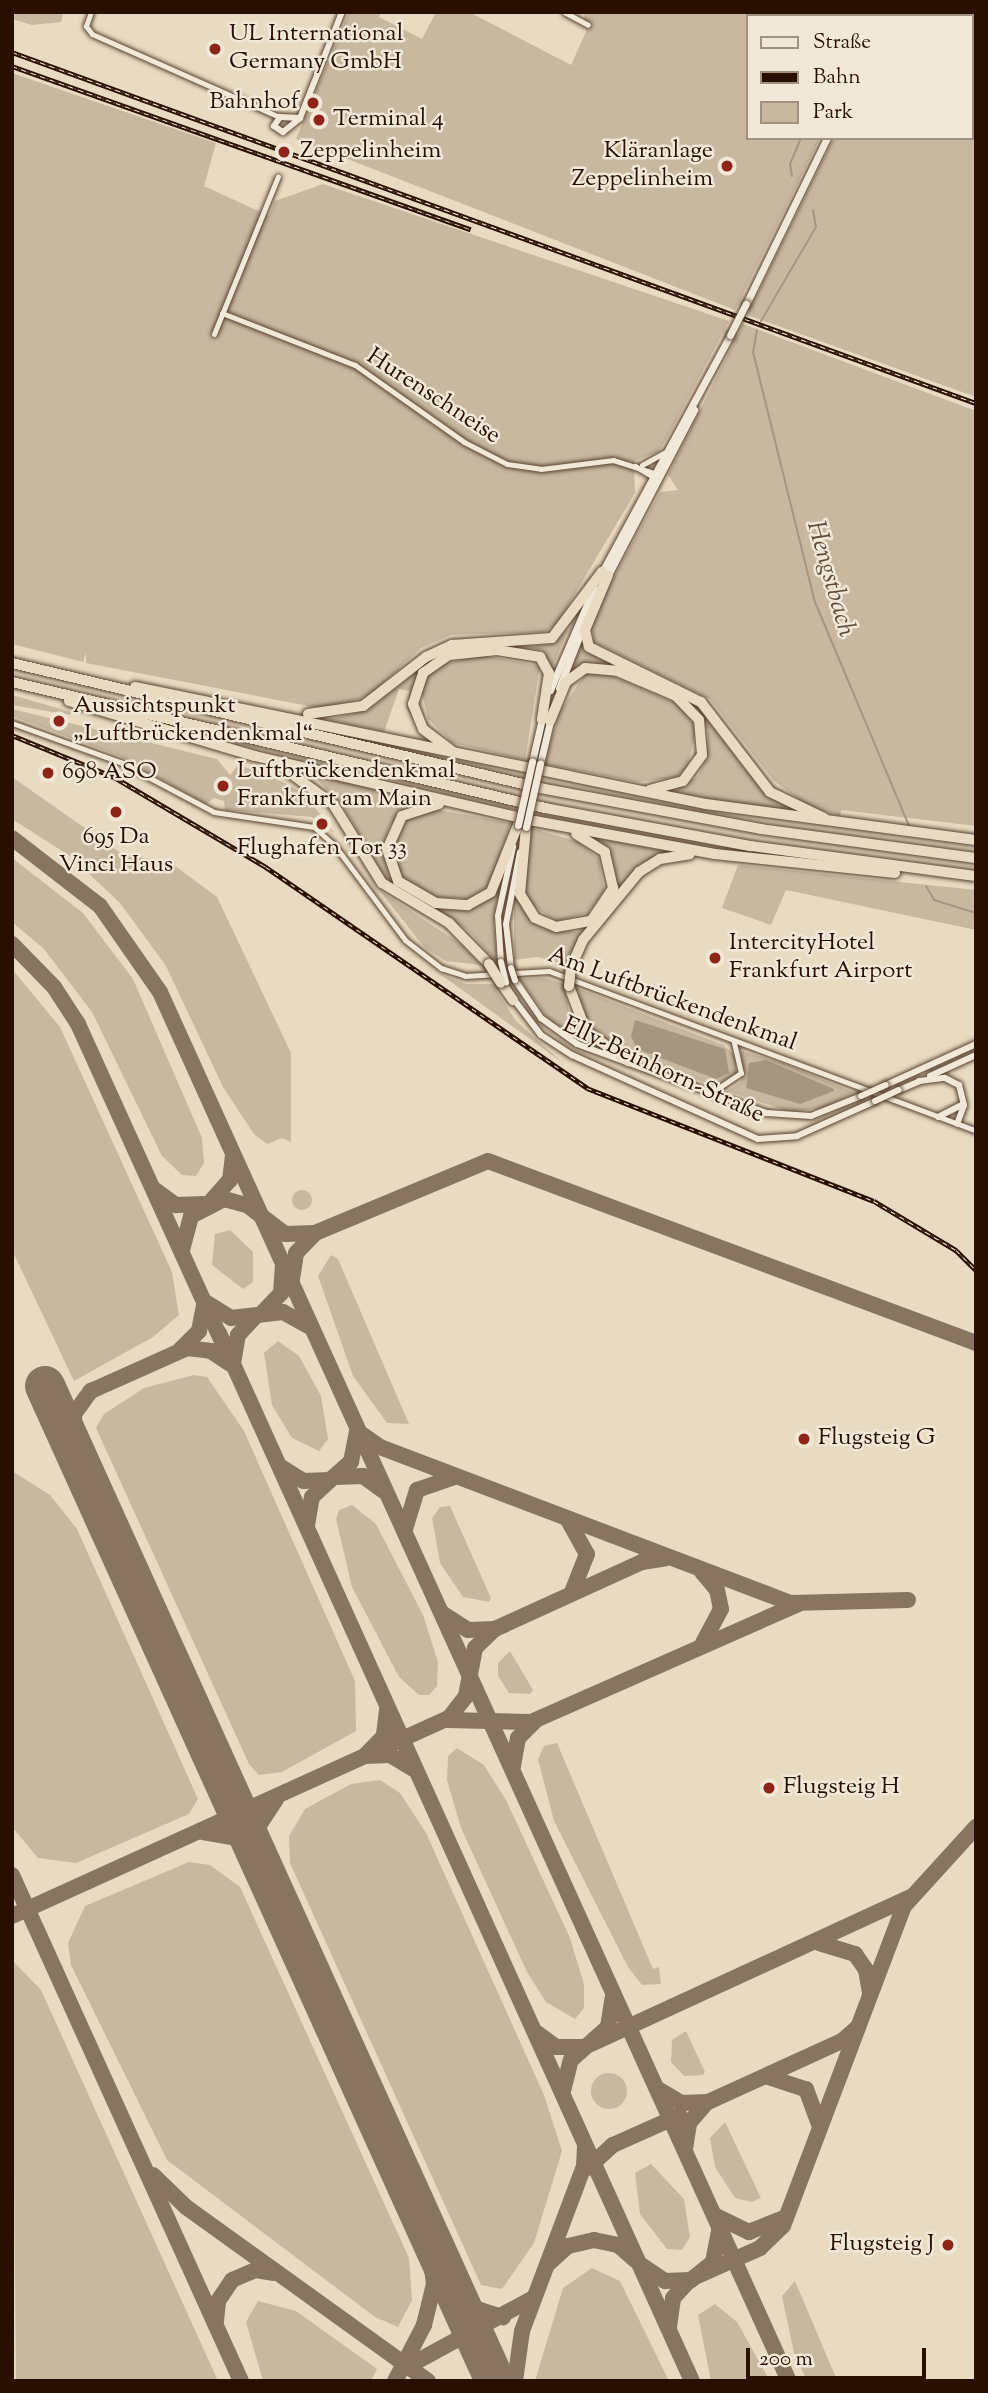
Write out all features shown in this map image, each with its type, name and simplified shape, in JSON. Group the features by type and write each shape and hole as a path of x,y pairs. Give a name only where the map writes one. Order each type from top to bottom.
{"highway":[{"path":"256,708 348,712 447,647 547,640 564,630 605,574"},
{"path":"605,574 585,630 592,650 696,698 721,721 770,792 852,826"},
{"path":"458,754 426,731 414,709 421,676 445,657 497,650 540,657 549,673 546,720"},
{"path":"12,663 540,788 761,829 976,858"},
{"path":"546,720 566,682 589,667 642,680 688,705 704,734 695,770 671,787 623,789"},
{"path":"82,680 256,708 623,789 852,826 976,840"},
{"path":"12,682 536,806 751,846 976,876"},
{"path":"39,688 255,756 467,806 526,824 588,838 606,855 613,888 592,921 556,927 526,908 518,881 526,824"},
{"path":"255,756 321,792 383,883 450,923 489,964 513,1000"},
{"path":"467,806 417,806 392,829 391,872 420,898 457,906 485,897 504,871 526,824"},
{"path":"526,824 715,854 867,872 931,871"},
{"path":"628,1061 586,1031 569,986 571,967 583,940 647,866 668,856 715,854"}],"main road":[{"path":"526,824 546,720 574,645 605,574 746,304 826,140"},
{"path":"656,476 702,390"}],"street":[{"path":"91,12 86,26 92,34 278,117 300,117"},
{"path":"278,117 274,126 282,132 300,117 342,12"},
{"path":"564,12 588,25"},
{"path":"214,334 278,176"},
{"name":"Hurenschneise","path":"222,313 355,365 507,464 633,464 642,465 656,476"},
{"path":"642,465 667,451"},
{"path":"633,464 656,476"},
{"name":"Am Luftbrückendenkmal","path":"12,723 120,762 214,812 314,827 335,846 405,940 441,968 464,976 549,971 976,1131"},
{"name":"Elly-Beinhorn-Straße","path":"503,982 505,961 498,916 526,824"},
{"name":"Elly-Beinhorn-Straße","path":"505,961 535,1011 563,1035 711,1093 797,1117 861,1096 976,1044"},
{"name":"Elly-Beinhorn-Straße","path":"513,1000 564,1051 758,1139 797,1136 976,1055"},
{"path":"711,1093 741,1073 734,1042"},
{"path":"919,1081 951,1079 964,1100 957,1124"},
{"path":"938,1117 955,1114 964,1100"}],"green space":[{"path":"12,12 57,12 63,15 61,22 32,25 12,19"},
{"path":"349,12 381,12 379,17 422,39 436,12 469,12 571,65 586,32 584,12 862,12 746,14 746,140 819,140 735,310 296,139"},
{"path":"880,12 976,12 976,397 747,315 833,140 974,140 974,14"},
{"path":"12,73 216,143 204,186 269,216 275,201 323,184 729,321 658,452 634,461 635,493 557,624 544,632 451,635 421,648 369,696 324,709 86,663 86,653 83,662 12,644"},
{"path":"743,324 976,411 976,826 841,810 840,816 808,806 774,781 710,699 594,642 592,626 606,592 660,492 678,490 668,475"},
{"path":"568,630 552,668 543,651 528,647 550,644"},
{"path":"581,637 588,653 617,666 584,663 568,673"},
{"path":"481,655 540,666 525,760 453,743 428,719 422,693 428,675 440,665"},
{"path":"436,657 413,685 412,715 421,730 406,708 410,691 399,689 384,732 327,720 368,710"},
{"path":"585,674 607,674 682,706 696,730 687,769 674,778 637,782 544,764 559,713"},
{"path":"12,695 71,712 70,715 12,705"},
{"path":"694,703 761,788 810,818 673,792 698,776 707,757 708,730"},
{"path":"12,709 217,759 230,775 238,765 269,775 305,794 335,834 312,817 225,810 224,801 214,798 206,804 120,756 12,716"},
{"path":"309,772 427,801 404,809 389,827 382,850 389,874 414,898 444,909 472,907 502,885 494,923 497,962 468,930 414,899 386,880 341,803"},
{"path":"12,777 122,854 171,863 217,897 291,1053 291,1142 282,1138 267,1144 254,1134 223,1087 166,966 120,903 70,856 12,819"},
{"path":"434,809 511,823 489,886 469,899 427,896 399,876 391,854 407,819"},
{"path":"531,828 579,842 599,859 604,891 588,913 557,921 527,902 523,888"},
{"path":"585,834 672,852 649,860 615,897 612,857"},
{"path":"12,858 83,913 133,979 202,1138 204,1163 196,1176 182,1175 162,1156 92,1012 44,949 12,922"},
{"path":"738,865 976,890 976,930 786,890 771,925 722,908"},
{"path":"379,890 462,945 481,965 446,961 425,948"},
{"path":"514,893 537,926 583,933 566,965 538,957 514,960"},
{"path":"12,969 60,1027 172,1272 179,1315 153,1337 74,1381 12,1250"},
{"path":"440,974 466,984 492,984 516,1021 563,1063"},
{"path":"545,978 564,984 570,1017 592,1046 549,1020 520,979"},
{"path":"574,987 723,1045 736,1056 736,1074 714,1086 617,1049 588,1025"},
{"path":"741,1051 782,1063 855,1093 823,1108 791,1112 727,1091 741,1082"},
{"path":"298,1190 306,1190 312,1200 306,1210 298,1210 292,1204 292,1196"},
{"path":"230,1230 253,1252 253,1282 243,1289 212,1265 215,1234"},
{"path":"331,1255 338,1259 409,1424 387,1423 353,1376 318,1276"},
{"path":"278,1341 299,1356 321,1396 328,1439 319,1451 292,1438 272,1405 264,1353"},
{"path":"194,1375 207,1377 244,1431 355,1681 356,1731 282,1772 259,1775 249,1764 96,1428 104,1414 144,1388"},
{"path":"12,1471 50,1495 77,1529 198,1799 189,1814 76,1863 38,1858 12,1827"},
{"path":"352,1505 376,1524 423,1615 438,1662 437,1686 429,1695 419,1695 399,1677 352,1587 336,1519 339,1510"},
{"path":"450,1506 491,1598 489,1602 463,1597 440,1563 432,1518 440,1507"},
{"path":"510,1651 533,1690 530,1694 509,1693 498,1676 498,1663"},
{"path":"557,1743 653,1969 659,1967 661,1984 642,1985 628,1967 554,1821 538,1759 544,1746"},
{"path":"457,1748 484,1765 506,1800 570,1938 584,1984 584,2008 575,2019 546,2002 527,1972 461,1828 447,1780 448,1756"},
{"path":"380,1780 400,1793 426,1833 544,2095 562,2151 534,2243 502,2289 481,2285 290,1863 289,1836 305,1809 351,1784"},
{"path":"189,1862 210,1865 240,1887 409,2258 412,2300 398,2327 375,2317 167,2160 71,1965 68,1943 85,1906"},
{"path":"12,1960 41,1990 218,2381 16,2381"},
{"path":"686,2031 705,2072 703,2075 684,2076 671,2062 672,2040"},
{"path":"609,2073 622,2078 627,2091 622,2104 609,2109 596,2104 591,2091 596,2078"},
{"path":"725,2122 761,2198 752,2202 735,2198 715,2167 710,2138"},
{"path":"651,2164 684,2199 690,2237 682,2250 667,2249 640,2214 635,2173"},
{"path":"592,2268 620,2281 669,2381 535,2381 563,2288"},
{"path":"795,2281 838,2381 807,2381 794,2353 782,2296"},
{"path":"258,2301 296,2311 377,2369 371,2381 263,2381 246,2322"},
{"path":"715,2304 737,2322 770,2381 711,2381 698,2315"}],"shaded area":[{"path":"635,1020 725,1049 729,1073 716,1079 637,1049 631,1036"},
{"path":"766,1060 834,1091 800,1104 746,1088 749,1063"}],"waterway":[{"name":"Hengstbach","path":"792,176 790,164 800,140"},
{"name":"Hengstbach","path":"761,321 816,227 813,210"},
{"name":"Hengstbach","path":"757,330 753,352 815,602 909,826"},
{"path":"926,886 934,900 976,913"}],"taxiway":[{"path":"12,838 100,906 160,992 789,2381"},
{"path":"12,944 54,987 78,1024 222,1341"},
{"path":"211,1201 230,1180 233,1155"},
{"path":"292,1279 296,1253 315,1233 488,1161 976,1343"},
{"path":"155,1190 176,1205 204,1204"},
{"path":"182,1250 191,1216 224,1199 247,1205 285,1234 315,1233"},
{"path":"262,1313 281,1293 283,1267"},
{"path":"207,1303 231,1318 283,1312 310,1327"},
{"path":"180,1350 199,1331 204,1305"},
{"path":"233,1363 238,1335 255,1317"},
{"path":"219,1333 692,2381"},
{"path":"76,1456 74,1414 91,1391 187,1348 211,1351 230,1364"},
{"path":"281,1467 303,1481 330,1480 351,1462 357,1432"},
{"path":"363,1435 380,1447 790,1603 908,1600"},
{"path":"335,1477 363,1476 384,1491"},
{"path":"405,1529 417,1490 454,1477"},
{"path":"307,1525 312,1497 330,1480"},
{"path":"568,1520 587,1554 572,1592"},
{"path":"495,1629 642,1562 666,1558"},
{"path":"702,1572 717,1590 721,1609 703,1643"},
{"path":"447,1720 531,1722 798,1604"},
{"path":"12,1916 449,1718 466,1696 475,1648 495,1629 468,1630 443,1614"},
{"path":"387,1710 384,1736 365,1756 390,1755 413,1769"},
{"path":"513,1766 518,1738 536,1720"},
{"path":"259,1860 258,1827 276,1799"},
{"path":"695,2277 760,2248 783,2226 904,1906 976,1827"},
{"path":"203,1832 237,1838 258,1859"},
{"path":"12,1875 241,2381"},
{"path":"591,2044 910,1897"},
{"path":"819,1943 855,1954 866,1970 870,1993"},
{"path":"563,2091 571,2060 608,2027 613,1997"},
{"path":"658,2089 681,2103 708,2102 842,2041 857,2028"},
{"path":"537,2033 556,2047 585,2047"},
{"path":"768,2077 806,2089 820,2127"},
{"path":"685,2149 689,2123 707,2102"},
{"path":"588,2168 613,2145 680,2115"},
{"path":"515,2381 522,2331 584,2166 585,2147"},
{"path":"395,2381 424,2325 434,2284 428,2236 400,2174"},
{"path":"153,2175 186,2207 428,2381"},
{"path":"716,2216 749,2232 783,2218"},
{"path":"641,2265 665,2281 691,2280 713,2262 719,2230"},
{"path":"549,2263 568,2246 594,2240 618,2245 635,2260"},
{"path":"436,2250 465,2305 503,2317"},
{"path":"216,2321 218,2301 232,2280 256,2270 273,2273"},
{"path":"669,2327 673,2298 690,2280"},
{"path":"403,2369 533,2298"}],"runway":[{"path":"45,1386 495,2381"}],"railway":[{"path":"12,52 976,403"},
{"path":"12,66 471,229"},
{"path":"12,735 114,777 266,867 587,1088 874,1201 956,1250 976,1270"}],"place":[{"name":"UL International Germany GmbH","path":"215,49"},
{"name":"Bahnhof","path":"313,103"},
{"name":"Terminal 4","path":"319,120"},
{"name":"Zeppelinheim","path":"284,152"},
{"name":"Kläranlage Zeppelinheim","path":"727,166"},
{"name":"Aussichtspunkt „Luftbrückendenkmal“","path":"59,721"},
{"name":"698 ASO","path":"48,773"},
{"name":"Luftbrückendenkmal Frankfurt am Main","path":"223,786"},
{"name":"695 Da Vinci Haus","path":"116,812"},
{"name":"Flughafen Tor 33","path":"322,824"},
{"name":"IntercityHotel Frankfurt Airport","path":"715,958"},
{"name":"Flugsteig G","path":"804,1439"},
{"name":"Flugsteig H","path":"769,1788"},
{"name":"Flugsteig J","path":"948,2245"}]}
